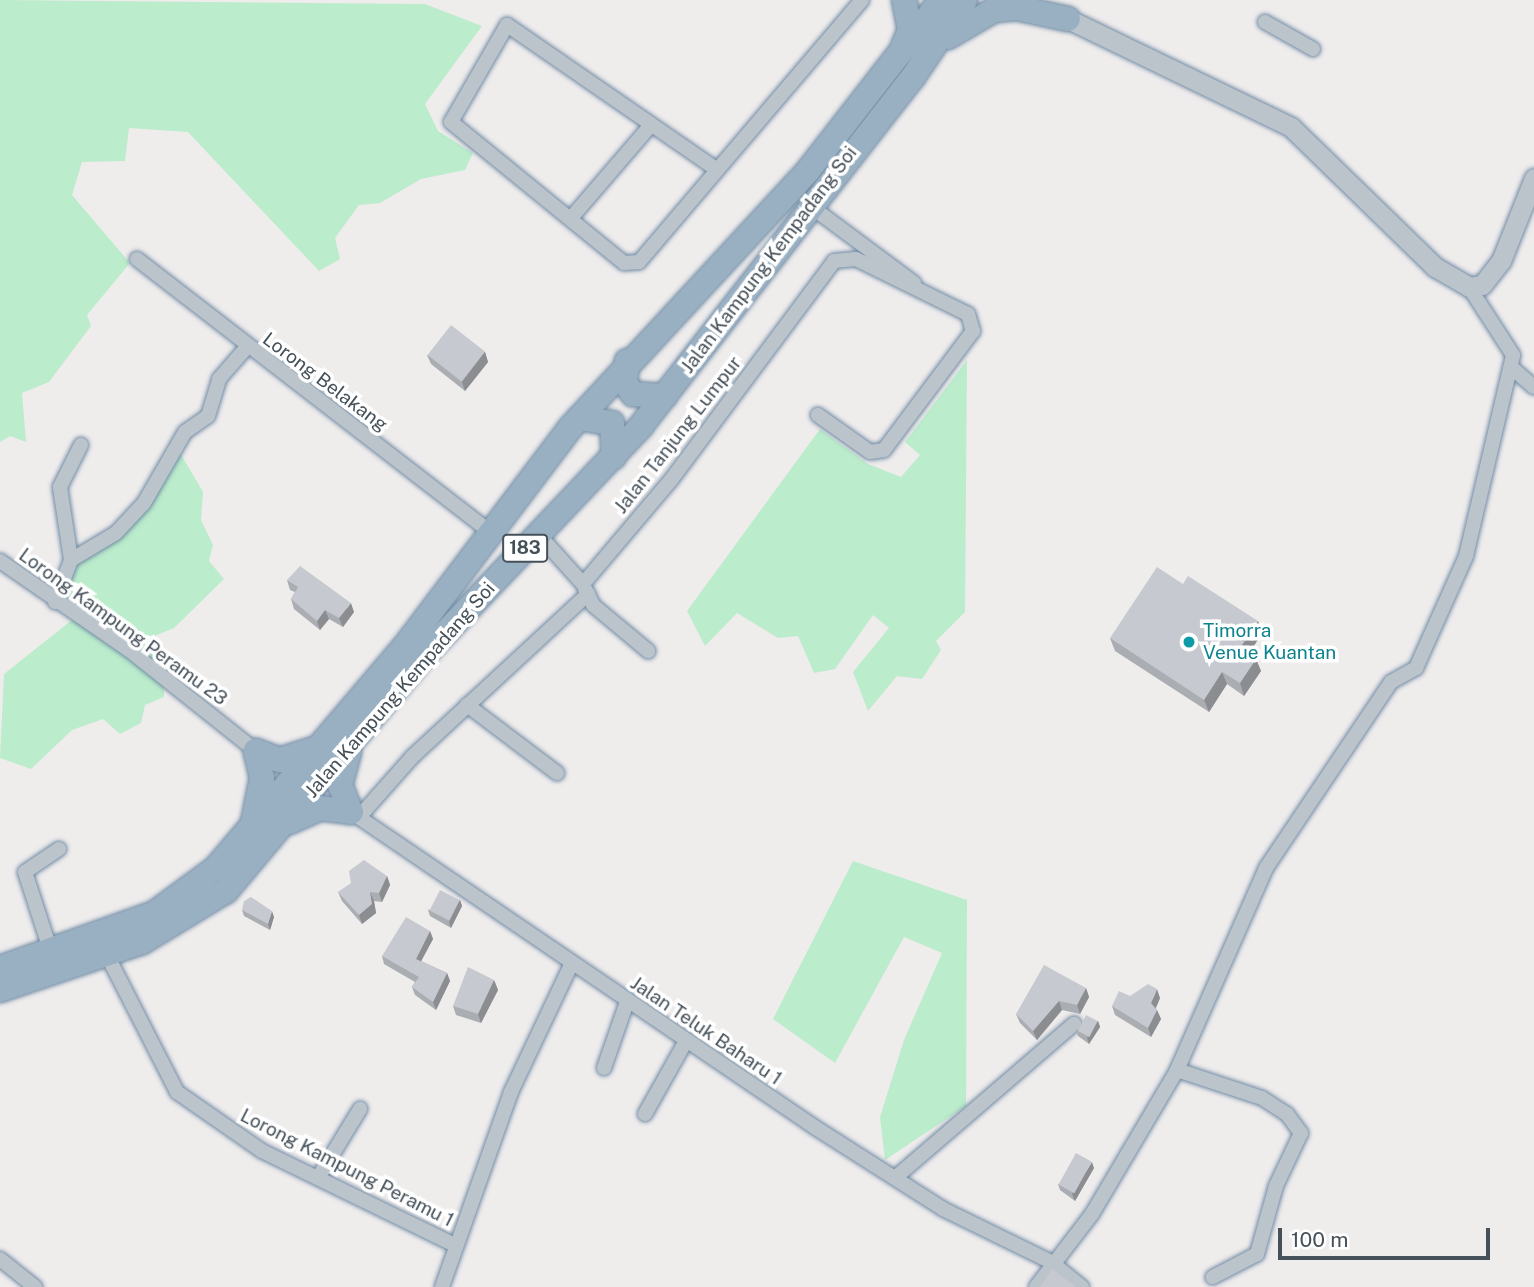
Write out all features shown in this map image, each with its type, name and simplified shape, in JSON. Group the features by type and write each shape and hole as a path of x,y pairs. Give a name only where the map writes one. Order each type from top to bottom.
{"highway":[{"path":"898,61 911,30 904,0"},
{"name":"Jalan Kampung Kempadang Soi","path":"0,968 51,952 176,901 253,827 322,746 626,361 786,195 898,61 941,0"},
{"name":"Jalan Kampung Kempadang Soi","path":"0,990 107,955 209,906 355,738 538,534 614,457 665,396 809,205 935,48 965,0"},
{"path":"1047,0 1068,19"},
{"path":"935,48 994,10 1017,8 1068,19"},
{"path":"626,361 625,383 633,394 665,396"},
{"path":"579,418 612,423 614,457"},
{"path":"355,738 340,776 355,814"},
{"path":"257,751 280,760 322,746"},
{"path":"253,827 262,778 257,751"},
{"path":"282,825 320,808 355,814"}],"street":[{"path":"716,169 507,25 497,36 451,122 624,263 639,262 862,0"},
{"path":"1036,1287 1051,1262 1087,1222 1177,1070 1266,868 1391,682 1416,668 1466,556 1513,368 1509,343 1469,287 1435,267 1291,127 1068,19"},
{"path":"1265,22 1313,49"},
{"path":"571,218 651,125"},
{"path":"1469,287 1482,285 1501,261 1534,177"},
{"path":"809,205 914,283 968,314 973,331 884,450 870,452 818,415"},
{"name":"Jalan Tanjung Lumpur","path":"355,814 585,589 671,480 827,268 844,257 900,285 914,283"},
{"name":"Lorong Belakang","path":"137,259 247,347 491,533"},
{"path":"71,561 133,519 186,432 208,416 219,379 247,347"},
{"path":"1513,368 1534,387"},
{"path":"55,602 71,561 60,487 82,445"},
{"path":"538,534 585,589 648,651"},
{"name":"Lorong Kampung Peramu 23","path":"0,561 55,602 129,650 257,751"},
{"path":"467,705 557,773"},
{"name":"Jalan Teluk Baharu 1","path":"355,814 572,965 943,1209 1051,1262 1082,1287"},
{"path":"51,952 25,872 59,849"},
{"name":"Lorong Kampung Peramu 1","path":"107,955 177,1092 262,1151 455,1245"},
{"path":"442,1287 511,1092 572,965"},
{"path":"604,1069 628,1002"},
{"path":"896,1177 1074,1024"},
{"path":"645,1114 686,1041"},
{"path":"1177,1070 1262,1098 1287,1114 1301,1133 1276,1186 1257,1254 1213,1277"},
{"path":"318,1178 359,1109"},
{"path":"0,1259 35,1287"}],"green space":[{"path":"0,0 425,4 482,26 425,104 438,131 473,153 465,170 421,179 380,203 359,205 335,238 340,259 319,271 188,132 129,128 125,161 82,162 72,195 130,263 87,315 91,326 49,382 22,393 26,442 10,436 0,442"},
{"path":"967,360 965,612 936,641 941,650 922,679 897,676 868,711 853,672 889,628 873,615 835,669 814,673 798,636 778,638 737,613 705,646 687,611 820,429 868,464 901,477 920,455 905,442"},
{"path":"179,451 203,492 201,520 213,545 209,561 224,579 174,628 152,637 164,658 164,697 145,705 141,723 120,734 103,719 72,730 31,769 0,758 4,674 82,612 62,599 76,562 125,533"},
{"path":"853,861 967,900 966,1106 885,1160 880,1117 904,1040 942,953 904,937 835,1063 773,1019"}],"building":[{"path":"451,325 485,351 461,381 428,355"},
{"path":"300,566 351,603 339,618 325,610 317,621 291,599 298,587 287,580"},
{"name":"Timorra Venue Kuantan","path":"1157,567 1183,584 1188,576 1258,621 1240,648 1256,659 1240,683 1222,672 1204,700 1110,638"},
{"path":"364,860 387,876 379,893 370,892 372,904 359,915 338,892 351,883 349,871"},
{"path":"440,890 460,900 449,920 430,910"},
{"path":"251,897 272,911 268,924 242,910 244,901"},
{"path":"406,917 430,931 416,959 447,973 433,1002 412,987 419,977 382,956"},
{"path":"1044,965 1086,988 1077,1005 1059,1001 1033,1031 1016,1014"},
{"path":"468,967 494,980 478,1014 453,1006"},
{"path":"1148,984 1157,989 1151,1003 1157,1010 1148,1028 1112,1006 1119,991 1130,996"},
{"path":"1086,1015 1098,1021 1089,1037 1078,1031"},
{"path":"1076,1153 1092,1162 1074,1193 1059,1184"},
{"path":"1052,1269 1075,1286 1075,1287 1040,1287"}],"place":[{"name":"Timorra Venue Kuantan","path":"1189,642"}]}
